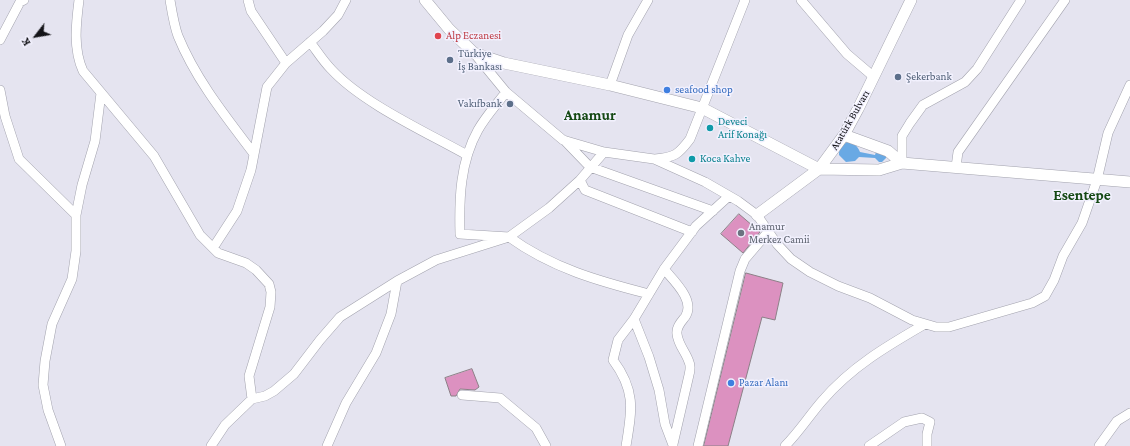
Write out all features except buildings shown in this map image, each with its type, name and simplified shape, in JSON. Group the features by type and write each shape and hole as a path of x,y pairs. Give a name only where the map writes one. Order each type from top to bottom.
{"street":[{"path":"0,40 20,2 24,0"},
{"path":"79,0 76,44 77,59 83,71 154,156 200,235 218,253 246,263 256,270 269,284 271,292 270,308 249,376 252,399"},
{"path":"170,0 178,35 197,74 213,100 254,154"},
{"path":"248,0 251,11 286,63"},
{"path":"212,248 237,210 251,170 267,87 286,63 338,15 346,0"},
{"path":"425,0 449,29 474,53 506,92 563,140 590,167 714,210"},
{"path":"563,140 604,152 654,159 672,158 681,151 690,139 745,0"},
{"path":"801,0 847,54 874,77"},
{"name":"Atatürk Bulvarı","path":"757,215 819,169 844,135 911,0"},
{"path":"902,163 902,136 910,123 924,105 965,82 977,70 1020,0"},
{"path":"956,167 958,152 1064,0"},
{"path":"610,85 628,35 646,1"},
{"path":"310,42 330,69 348,85 372,102 467,155"},
{"path":"474,53 504,63 610,85 702,108 819,169 879,170 902,163 1130,182"},
{"path":"654,159 705,182 757,215 768,232 791,259 810,272 838,286 870,298 912,320 936,327 949,327 1032,303 1045,296 1054,280 1063,256 1082,223 1097,180 1108,133 1130,85"},
{"path":"0,90 5,116 19,159 76,215"},
{"path":"506,92 478,130 467,155 460,191 460,234 509,237 527,250 590,279 648,294"},
{"path":"61,446 48,410 43,385 52,324 72,279 76,251 76,215 82,185 95,141 101,93"},
{"path":"844,135 888,151 902,163"},
{"path":"211,446 225,425 252,399 265,396 274,391 294,374 340,317 397,281 436,260 509,237 549,208 580,180 604,152"},
{"path":"580,180 584,190 692,232"},
{"path":"626,446 630,422 630,396 624,376 613,360 618,340 634,318 664,269 692,232 729,196"},
{"path":"698,446 740,271 745,259 768,232"},
{"path":"664,269 681,289 688,306 686,316 679,325 676,333 681,350 690,363 690,374 673,445"},
{"path":"327,446 346,402 376,353 391,314 397,281"},
{"path":"634,318 649,357 659,390 665,424 673,445"},
{"path":"785,446 798,433 822,401 853,370 871,356 925,324"},
{"path":"462,395 500,398 536,428 546,446"},
{"path":"1099,446 1117,421 1130,413"},
{"path":"869,446 904,422 922,418 930,422 927,434 927,446"}],"water":[{"path":"847,142 855,145 860,152 875,155 876,152 886,155 886,158 882,162 879,162 875,158 859,157 855,161 846,162 839,155 839,151"}],"place":[{"name":"Alp Eczanesi","path":"438,36"},
{"name":"Türkiye İş Bankası","path":"450,60"},
{"name":"Şekerbank","path":"898,77"},
{"name":"seafood shop","path":"667,90"},
{"name":"Vakıfbank","path":"510,104"},
{"name":"Deveci Arif Konağı","path":"710,128"},
{"name":"Koca Kahve","path":"692,159"},
{"name":"Anamur Merkez Camii","path":"741,233"},
{"name":"Pazar Alanı","path":"731,383"}],"district":[{"name":"Anamur","path":"590,115"},
{"name":"Esentepe","path":"1082,195"}]}
